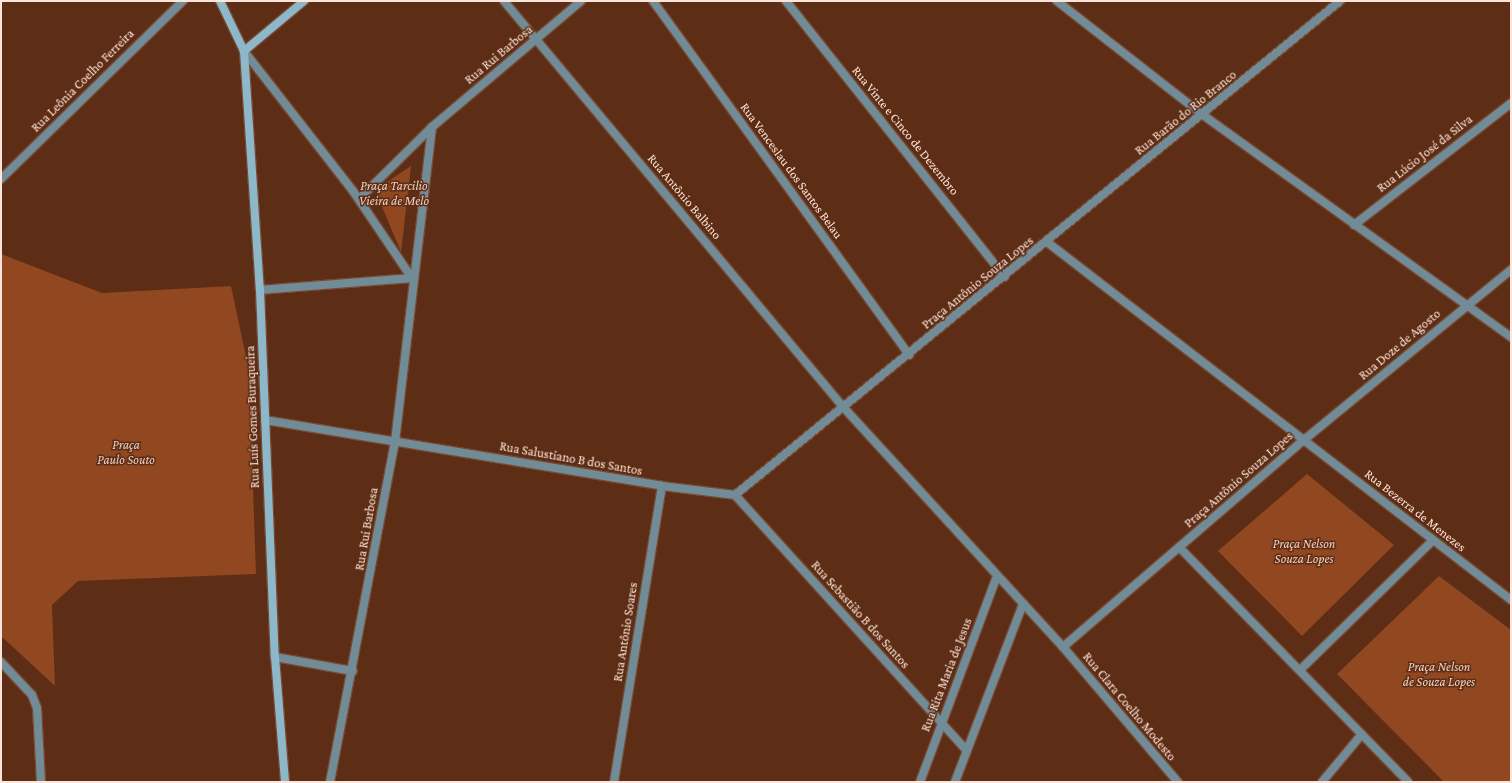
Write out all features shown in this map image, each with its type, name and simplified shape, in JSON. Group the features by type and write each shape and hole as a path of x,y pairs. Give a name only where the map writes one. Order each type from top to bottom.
{"main road":[{"path":"220,1 244,51 304,1"},
{"name":"Rua Luís Gomes Buraqueira","path":"244,51 260,290 275,657 285,782"}],"street":[{"name":"Rua Leônia Coelho Ferreira","path":"1,179 183,1"},
{"name":"Rua Antônio Balbino","path":"504,1 844,408"},
{"name":"Rua Rui Barbosa","path":"432,127 581,1"},
{"name":"Rua Venceslau dos Santos Belau","path":"653,1 909,354"},
{"name":"Rua Vinte e Cinco de Dezembro","path":"786,1 1006,277"},
{"path":"1057,1 1204,115 1466,306 1511,337"},
{"name":"Rua Barão do Rio Branco","path":"1047,242 1204,115 1340,1"},
{"path":"244,51 359,199 412,278"},
{"name":"Rua Lúcio José da Silva","path":"1354,225 1511,103"},
{"path":"359,199 432,127"},
{"path":"412,278 432,127"},
{"name":"Praça Antônio Souza Lopes","path":"844,408 1047,242 1305,439 1062,647"},
{"name":"Rua Doze de Agosto","path":"1305,439 1511,270"},
{"path":"260,290 412,278"},
{"name":"Rua Rui Barbosa","path":"330,782 353,671 395,442 412,278"},
{"path":"735,495 844,408 1062,647"},
{"name":"Rua Salustiano B dos Santos","path":"265,420 662,486 735,495"},
{"name":"Rua Bezerra de Menezes","path":"1305,439 1432,541 1511,600"},
{"name":"Rua Antônio Soares","path":"614,782 662,486"},
{"name":"Rua Sebastião B dos Santos","path":"735,495 967,751"},
{"path":"1300,669 1432,541"},
{"path":"1179,547 1300,669 1408,782"},
{"name":"Rua Rita Maria de Jesus","path":"920,782 997,576"},
{"path":"955,782 1023,604"},
{"name":"Rua Clara Coelho Modesto","path":"1062,647 1178,782"},
{"path":"275,657 353,671"},
{"path":"1,662 32,695 37,708 41,782"},
{"path":"1322,782 1362,734"}],"green space":[{"name":"Praça Tarcilio Vieira de Melo","path":"411,166 401,252 375,190"},
{"name":"Praça Paulo Souto","path":"1,254 102,293 231,286 249,371 256,574 78,581 52,605 55,686 1,636"},
{"name":"Praça Nelson Souza Lopes","path":"1307,474 1394,545 1302,636 1218,551"},
{"name":"Praça Nelson de Souza Lopes","path":"1439,576 1511,630 1511,782 1444,782 1337,674"}]}
